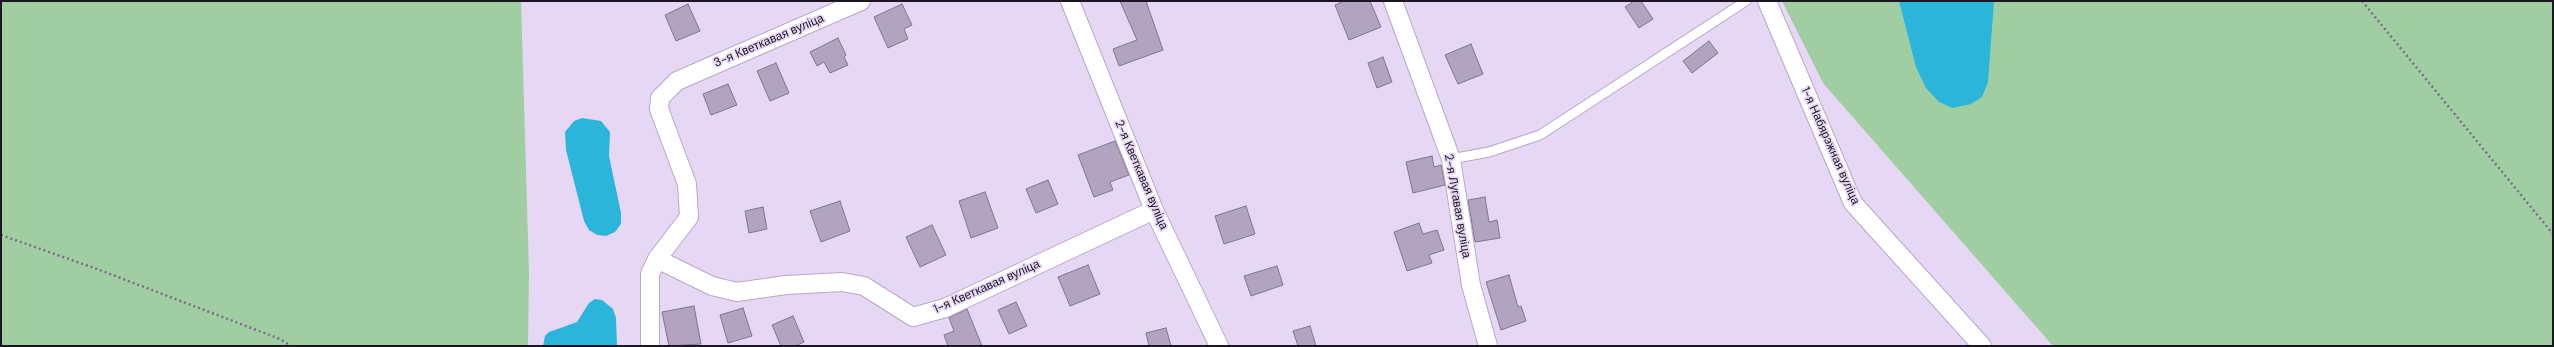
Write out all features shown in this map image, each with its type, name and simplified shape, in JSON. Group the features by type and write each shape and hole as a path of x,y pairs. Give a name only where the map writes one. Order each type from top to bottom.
{"street":[{"name":"3-я Кветкавая вуліца","path":"657,259 689,218 687,184 659,109 660,98 677,81 861,1"},
{"name":"2-я Кветкавая вуліца","path":"1070,1 1154,210 1219,346"},
{"name":"2-я Лугавая вуліца","path":"1393,1 1451,159 1471,285 1488,346"},
{"name":"1-я Набярэжная вуліца","path":"1767,1 1853,203 1982,346"},
{"name":"1-я Кветкавая вуліца","path":"657,259 712,286 737,292 786,285 842,282 864,286 913,317 945,308 1154,210"},
{"path":"650,346 650,274 657,259"}],"lane":[{"path":"1451,159 1489,152 1540,135 1746,1"}],"path":[{"path":"2362,1 2553,234"},
{"path":"1,235 97,269 236,322 280,339 291,346"}],"green space":[{"path":"1,1 521,1 529,272 528,346 1,346"},
{"path":"1782,1 2553,1 2553,346 2053,346 1823,83"}],"water":[{"path":"1899,1 1994,1 1988,82 1982,97 1971,104 1953,108 1939,102 1926,88 1916,67"},
{"path":"582,118 601,121 610,132 609,156 621,213 621,224 615,232 606,236 597,235 589,230 584,221 566,150 565,132 574,121"},
{"path":"595,299 602,300 613,309 616,318 617,346 543,346 545,336 549,332 577,322 589,303"}],"building":[{"path":"1120,1 1146,1 1163,50 1119,66 1113,49 1137,40"},
{"path":"1344,1 1370,1 1381,27 1349,40 1335,5"},
{"path":"1634,1 1641,1 1653,19 1639,28 1625,7"},
{"path":"688,4 700,31 676,41 665,15"},
{"path":"902,4 912,25 904,29 908,39 888,48 874,17"},
{"path":"838,38 846,55 844,57 848,65 830,73 824,62 817,66 810,52"},
{"path":"1709,41 1718,53 1692,73 1683,61"},
{"path":"1471,44 1483,74 1458,84 1445,55"},
{"path":"1383,57 1392,82 1377,88 1368,63"},
{"path":"776,63 789,93 770,101 757,71"},
{"path":"728,84 737,105 711,115 703,94"},
{"path":"1115,141 1129,175 1110,182 1113,190 1094,197 1078,155"},
{"path":"1432,156 1434,167 1441,165 1445,185 1413,193 1406,162"},
{"path":"1048,180 1058,204 1036,213 1026,189"},
{"path":"985,192 998,228 971,238 959,201"},
{"path":"1485,197 1489,222 1497,220 1500,238 1475,242 1468,200"},
{"path":"840,201 850,231 821,242 810,211"},
{"path":"1246,206 1255,234 1224,244 1215,216"},
{"path":"763,207 767,229 749,233 745,211"},
{"path":"1419,223 1423,234 1437,230 1444,250 1429,255 1432,263 1407,271 1394,232"},
{"path":"932,225 946,255 920,267 906,237"},
{"path":"1088,265 1100,294 1070,306 1058,277"},
{"path":"1277,266 1283,285 1251,296 1244,276"},
{"path":"1509,275 1518,307 1521,306 1526,321 1501,330 1486,282"},
{"path":"1016,302 1027,326 1009,334 998,310"},
{"path":"694,306 701,344 669,346 662,312"},
{"path":"743,308 752,336 728,343 720,315"},
{"path":"967,309 982,346 948,346 944,335 954,331 949,318"},
{"path":"793,316 804,342 795,346 781,346 772,325"},
{"path":"1310,326 1316,346 1298,346 1293,331"},
{"path":"1166,328 1171,346 1149,346 1146,333"}]}
